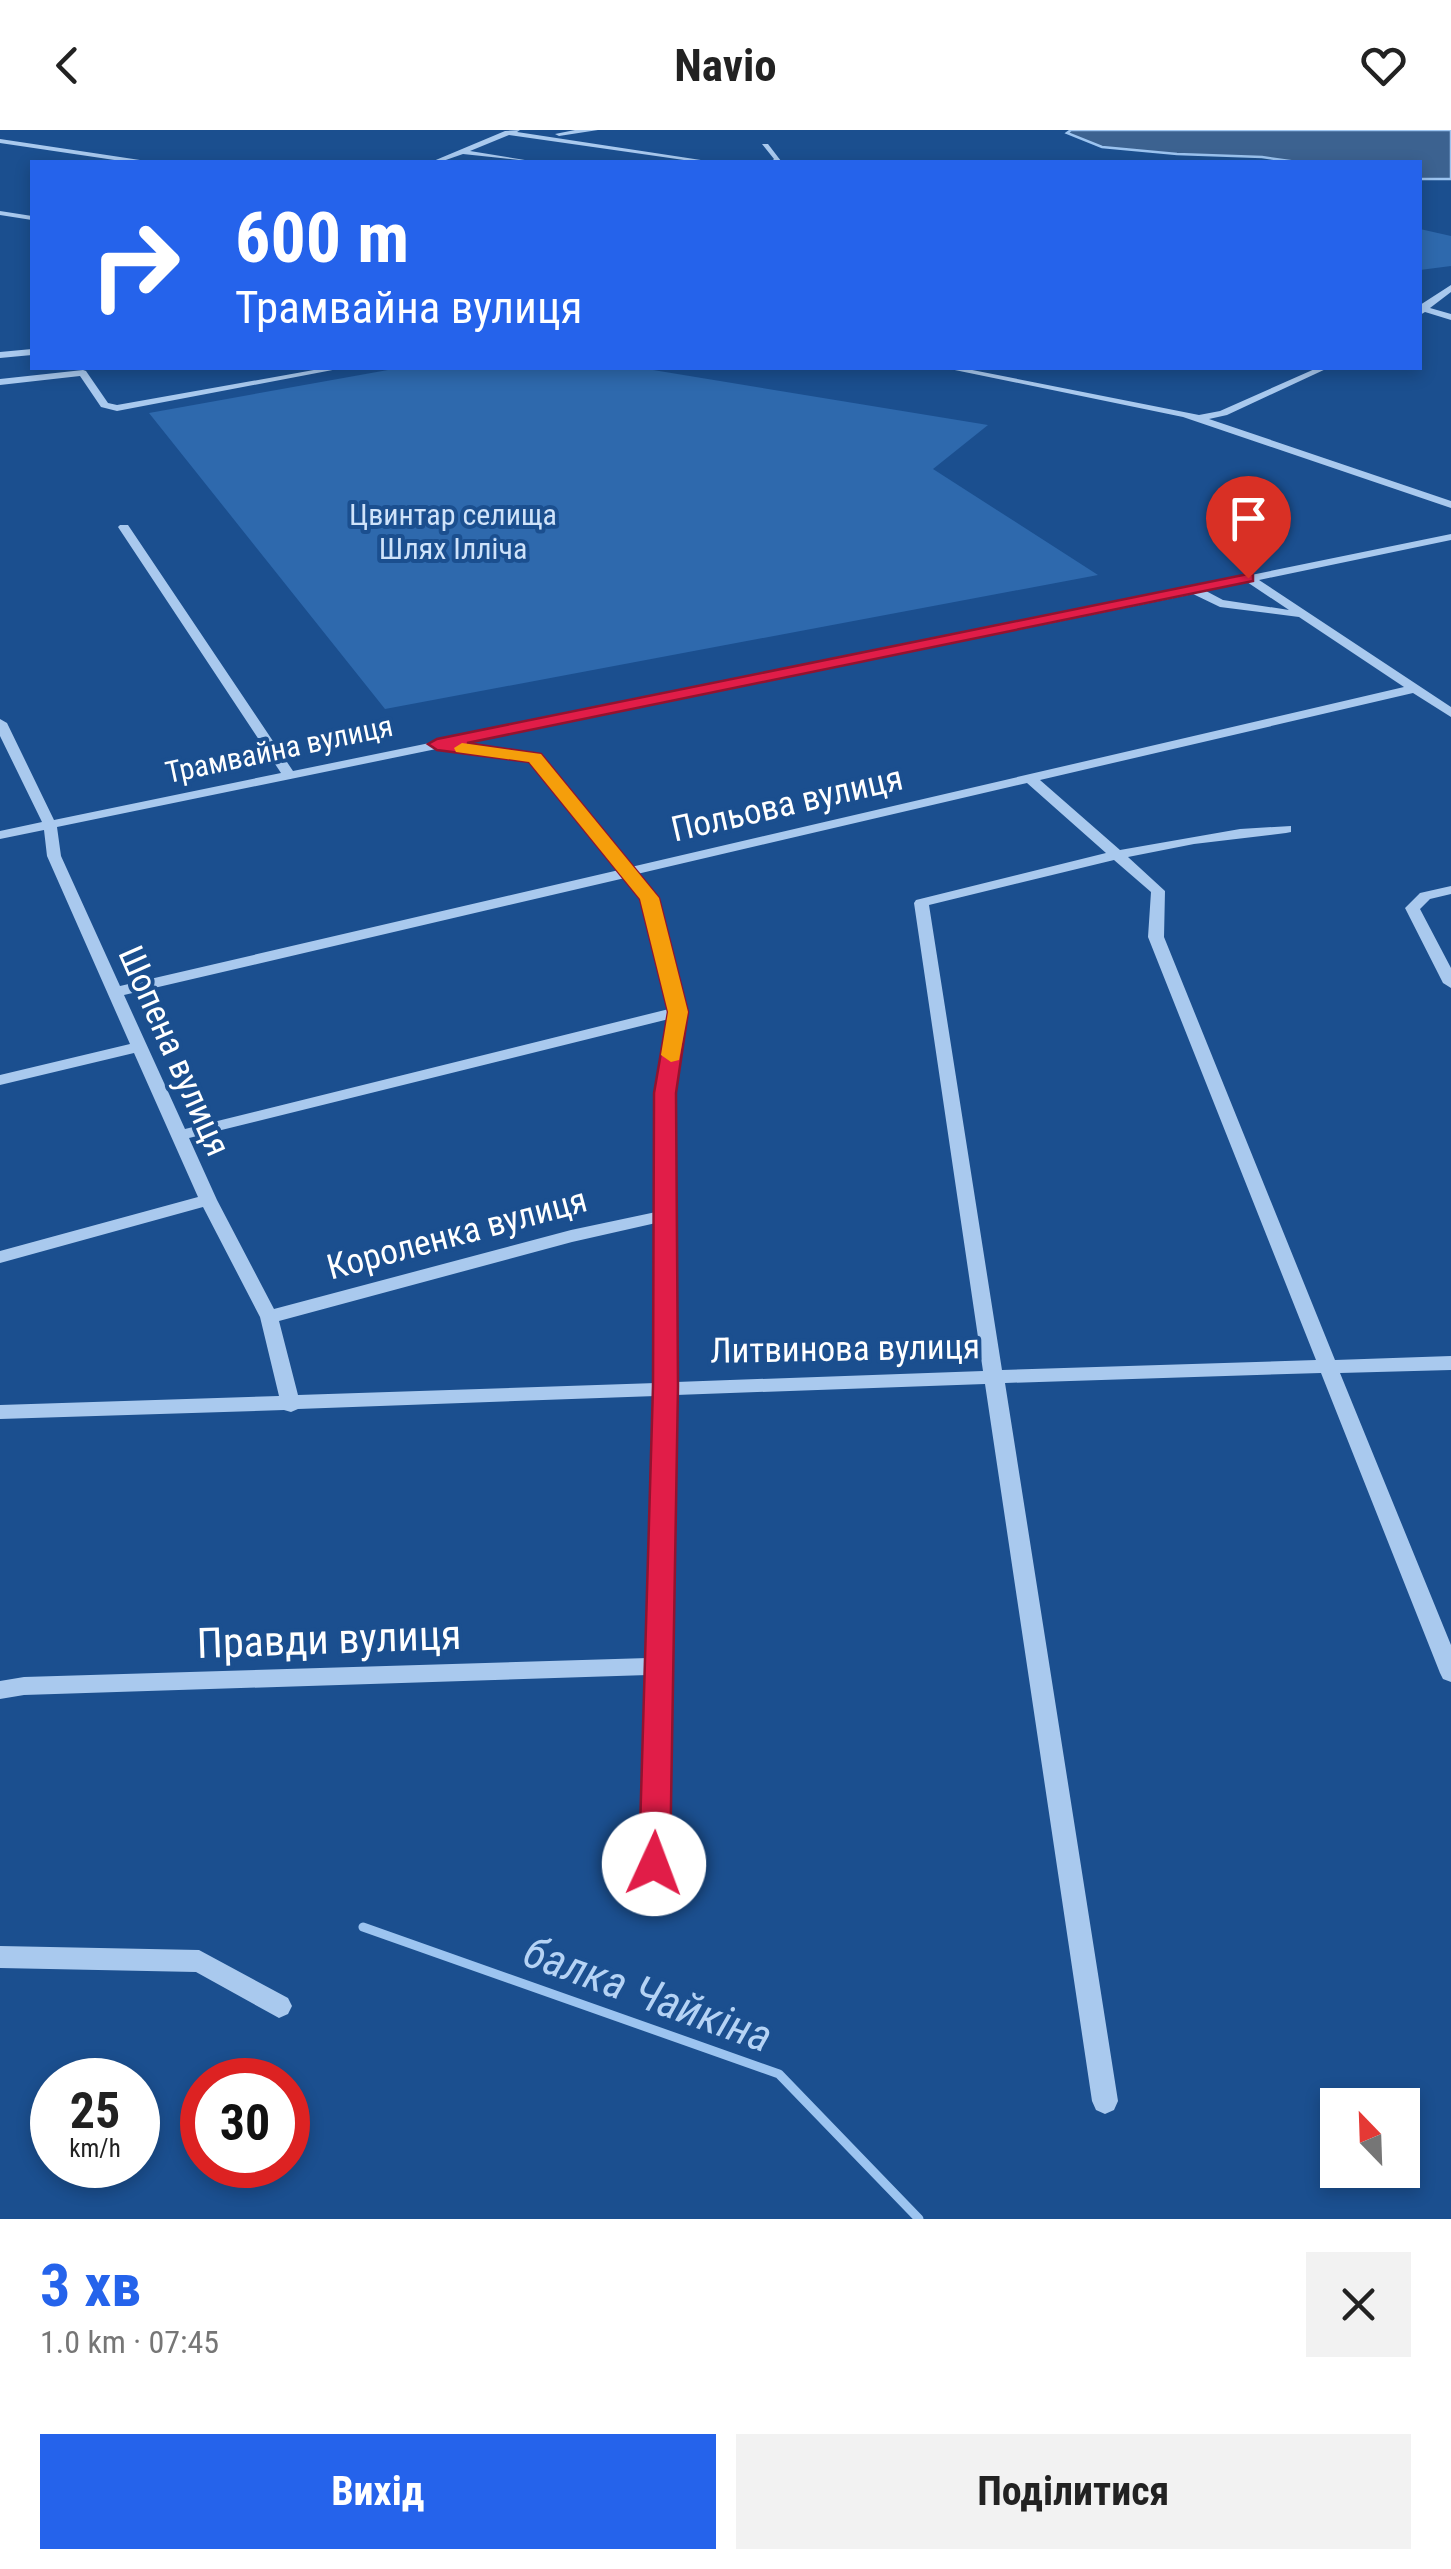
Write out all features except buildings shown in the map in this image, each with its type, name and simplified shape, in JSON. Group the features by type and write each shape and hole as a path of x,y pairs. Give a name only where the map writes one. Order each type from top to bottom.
{"street":[{"path":"537,137 594,130"},
{"path":"440,160 512,132 696,160"},
{"path":"0,141 127,160"},
{"path":"765,146 777,160"},
{"path":"615,156 628,150"},
{"path":"462,152 520,160"},
{"path":"0,213 30,218"},
{"path":"1422,310 1451,288"},
{"path":"1422,310 1451,317"},
{"path":"0,356 30,352"},
{"path":"0,382 83,373 104,405 117,408 327,370"},
{"path":"960,370 1198,419 1451,505"},
{"path":"1198,419 1223,413 1320,370"},
{"path":"124,527 288,775"},
{"name":"Трамвайна вулиця","path":"0,834 1451,537"},
{"path":"1248,578 1451,713"},
{"path":"1193,589 1220,604 1300,616"},
{"name":"Польова вулиця","path":"115,992 1414,689"},
{"name":"Шопена вулиця","path":"0,723 50,824 54,856 208,1200 269,1317 291,1405"},
{"path":"437,744 534,758 631,871 649,898 678,1012 665,1093 666,1386 654,1864"},
{"path":"1028,778 1158,892 1156,938 1451,1673"},
{"path":"1106,2101 921,903 1116,855 1226,833 1286,829"},
{"path":"1451,890 1425,896 1412,908 1451,983"},
{"path":"180,1135 678,1012"},
{"path":"0,1080 140,1047"},
{"path":"0,1257 208,1200"},
{"name":"Короленка вулиця","path":"269,1317 571,1236 663,1216"},
{"name":"Литвинова вулиця","path":"0,1412 291,1405 666,1386 1451,1363"},
{"name":"Правди вулиця","path":"0,1690 24,1686 660,1666"},
{"path":"0,1957 199,1961 279,2006"}],"green space":[{"path":"1422,229 1451,236 1451,266 1422,270"},
{"name":"Цвинтар селища Шлях Ілліча","path":"388,370 653,370 988,425 933,469 1098,575 385,709 149,413"}],"shaded area":[{"path":"1451,130 1451,179 1422,179 1422,160 1283,160 1177,154 1102,147 1067,133"}],"waterway":[{"name":"балка Чайкіна","path":"363,1927 779,2074 919,2219"}],"slow traffic":[{"path":"462,748 534,758 631,871 649,898 678,1012 671,1055"}],"route":[{"path":"654,1864 666,1386 665,1093 678,1012 649,898 631,871 534,758 437,744 1248,578"}]}
